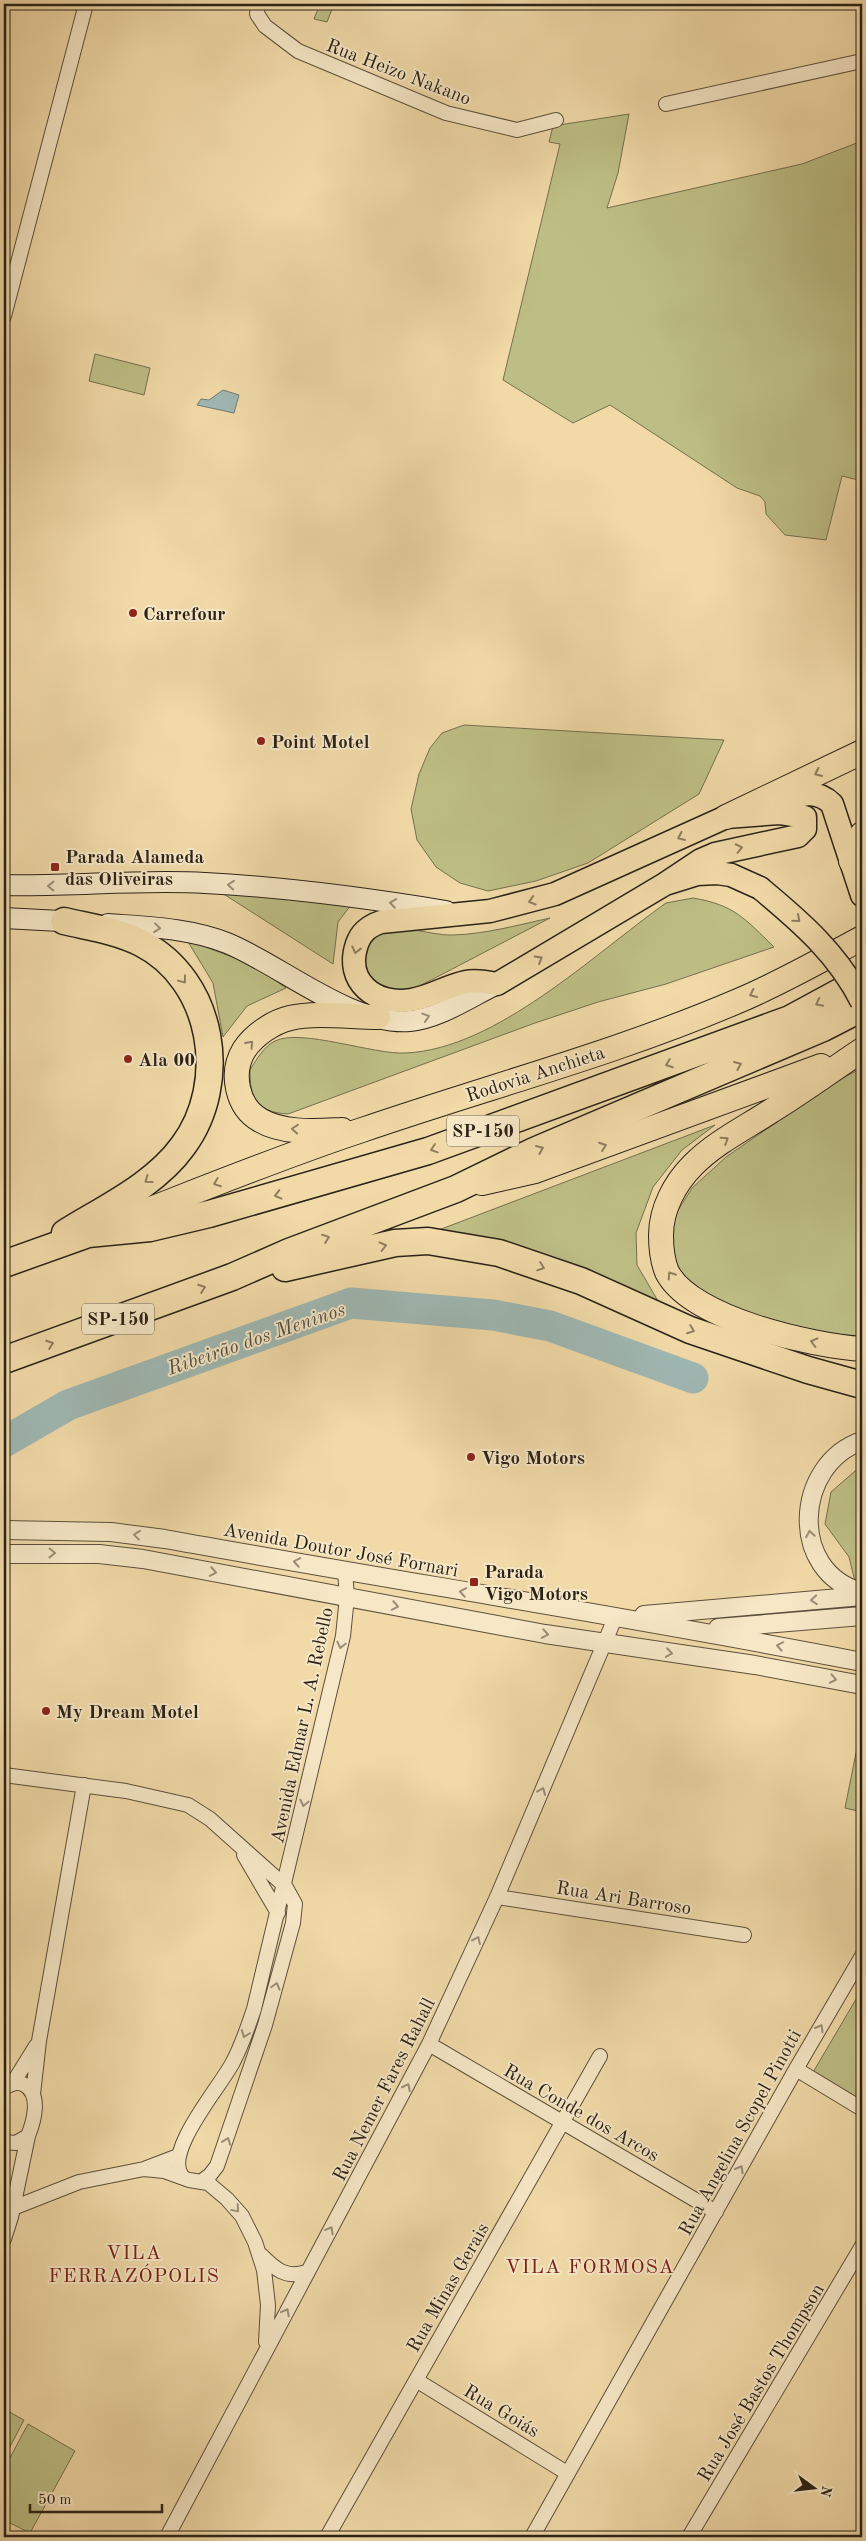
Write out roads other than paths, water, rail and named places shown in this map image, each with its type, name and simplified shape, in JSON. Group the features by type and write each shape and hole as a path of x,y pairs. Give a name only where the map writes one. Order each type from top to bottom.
{"highway":[{"path":"726,817 862,752"},
{"path":"852,867 862,834"},
{"path":"30,1254 128,1194 163,1168 183,1146 199,1120 207,1096 211,1068 210,1041 202,1016 186,984 172,968 142,943 64,921"},
{"name":"Rodovia Anchieta","path":"4,1264 88,1234 266,1164 361,1130 685,1022 739,1001 862,938"},
{"name":"Rodovia Anchieta","path":"88,1234 150,1228 209,1214 428,1151 780,1022 862,980"},
{"name":"SP-150","path":"4,1360 232,1277 290,1252 456,1189 534,1151 814,1032 862,1008"},
{"path":"361,1130 293,1130 262,1121 251,1114 242,1102 238,1090 238,1070 242,1054 252,1040 283,1021 311,1016 378,1017"},
{"path":"862,1050 721,1142 693,1165 673,1191 664,1208 660,1228 660,1246 668,1273 674,1281 696,1301 713,1311 751,1325 820,1343 862,1348"},
{"name":"SP-150","path":"456,1189 534,1171 747,1095 862,1050"},
{"path":"232,1277 395,1243 428,1241 457,1244 499,1253 580,1281 690,1330 860,1384"}],"main road":[{"path":"757,814 801,794 810,793 828,799 838,815 852,867 862,895"},
{"path":"4,918 167,929 210,938 239,948 338,1002 378,1017 405,1021 419,1019 443,1010 497,984 665,884 701,860 714,854 802,834 806,823 805,817 779,813 726,817 555,894 490,911 388,920 368,927 359,938 354,954 353,963 356,977 370,992 397,1000 419,998 468,982 497,984"},
{"path":"665,884 697,874 716,873 738,877 760,888 800,921 826,947 848,976 862,1002"},
{"path":"4,885 56,887 205,883 372,899 458,913"}],"street":[{"path":"4,316 86,4"},
{"name":"Rua Heizo Nakano","path":"258,4 258,14 265,26 298,51 446,113 517,130 556,120"},
{"path":"666,104 862,61"},
{"path":"862,1441 839,1452 823,1469 812,1491 808,1514 809,1537 823,1567 840,1583 862,1594"},
{"name":"Avenida Doutor José Fornari","path":"4,1530 120,1533 615,1618 699,1630 862,1662"},
{"name":"Avenida Doutor José Fornari","path":"4,1554 99,1554 143,1559 603,1644 755,1665 862,1685"},
{"name":"Avenida Edmar L. A. Rebello","path":"178,2156 187,2136 224,2079 240,2046 254,2009 285,1886 343,1636 347,1597 345,1571"},
{"path":"615,1618 862,1594"},
{"path":"699,1630 862,1616"},
{"name":"Rua Nemer Fares Rahall","path":"167,2537 306,2272 377,2146 429,2044 497,1897 615,1618"},
{"name":"Avenida Doutor José Fornari","path":"603,1644 699,1630"},
{"path":"4,1775 84,1785 162,1798 188,1805 210,1819 285,1886 294,1899 295,1913 270,2007 221,2158 212,2173 202,2181"},
{"path":"4,2239 13,2208 16,2187 34,2113 33,2094 39,2041 84,1785"},
{"path":"237,1844 265,1888 278,1913"},
{"name":"Rua Ari Barroso","path":"497,1897 744,1935"},
{"name":"Rua Angelina Scopel Pinotti","path":"532,2537 796,2069 862,1956"},
{"path":"7,2084 39,2041"},
{"name":"Rua Conde dos Arcos","path":"429,2044 716,2212"},
{"name":"Rua Minas Gerais","path":"327,2537 600,2056"},
{"path":"796,2069 862,2109"},
{"path":"7,2084 23,2084 33,2094"},
{"path":"16,2187 12,2160 4,2142 19,2143 28,2136"},
{"path":"13,2208 79,2182 144,2169 178,2156 177,2167 182,2176"},
{"path":"144,2169 164,2171 192,2181 202,2181 216,2189 238,2212 249,2227 260,2255 267,2292 265,2351"},
{"name":"Rua José Bastos Thompson","path":"689,2537 862,2246"},
{"path":"260,2255 275,2269 287,2275 294,2276 306,2272"},
{"name":"Rua Goiás","path":"416,2380 568,2473"}],"water":[{"path":"223,390 239,395 234,413 197,405 201,399 209,400"}],"waterway":[{"name":"Ribeirão dos Meninos","path":"4,1442 68,1405 351,1303 493,1315 550,1326 693,1378"}],"place":[{"name":"Carrefour","path":"133,613"},
{"name":"Point Motel","path":"261,741"},
{"name":"Parada Alameda das Oliveiras","path":"55,867"},
{"name":"Ala 00","path":"128,1059"},
{"name":"Vigo Motors","path":"471,1457"},
{"name":"Parada Vigo Motors","path":"474,1582"},
{"name":"My Dream Motel","path":"46,1711"}],"district":[{"name":"VILA FERRAZÓPOLIS","path":"134,2264"},
{"name":"VILA FORMOSA","path":"590,2266"}]}
